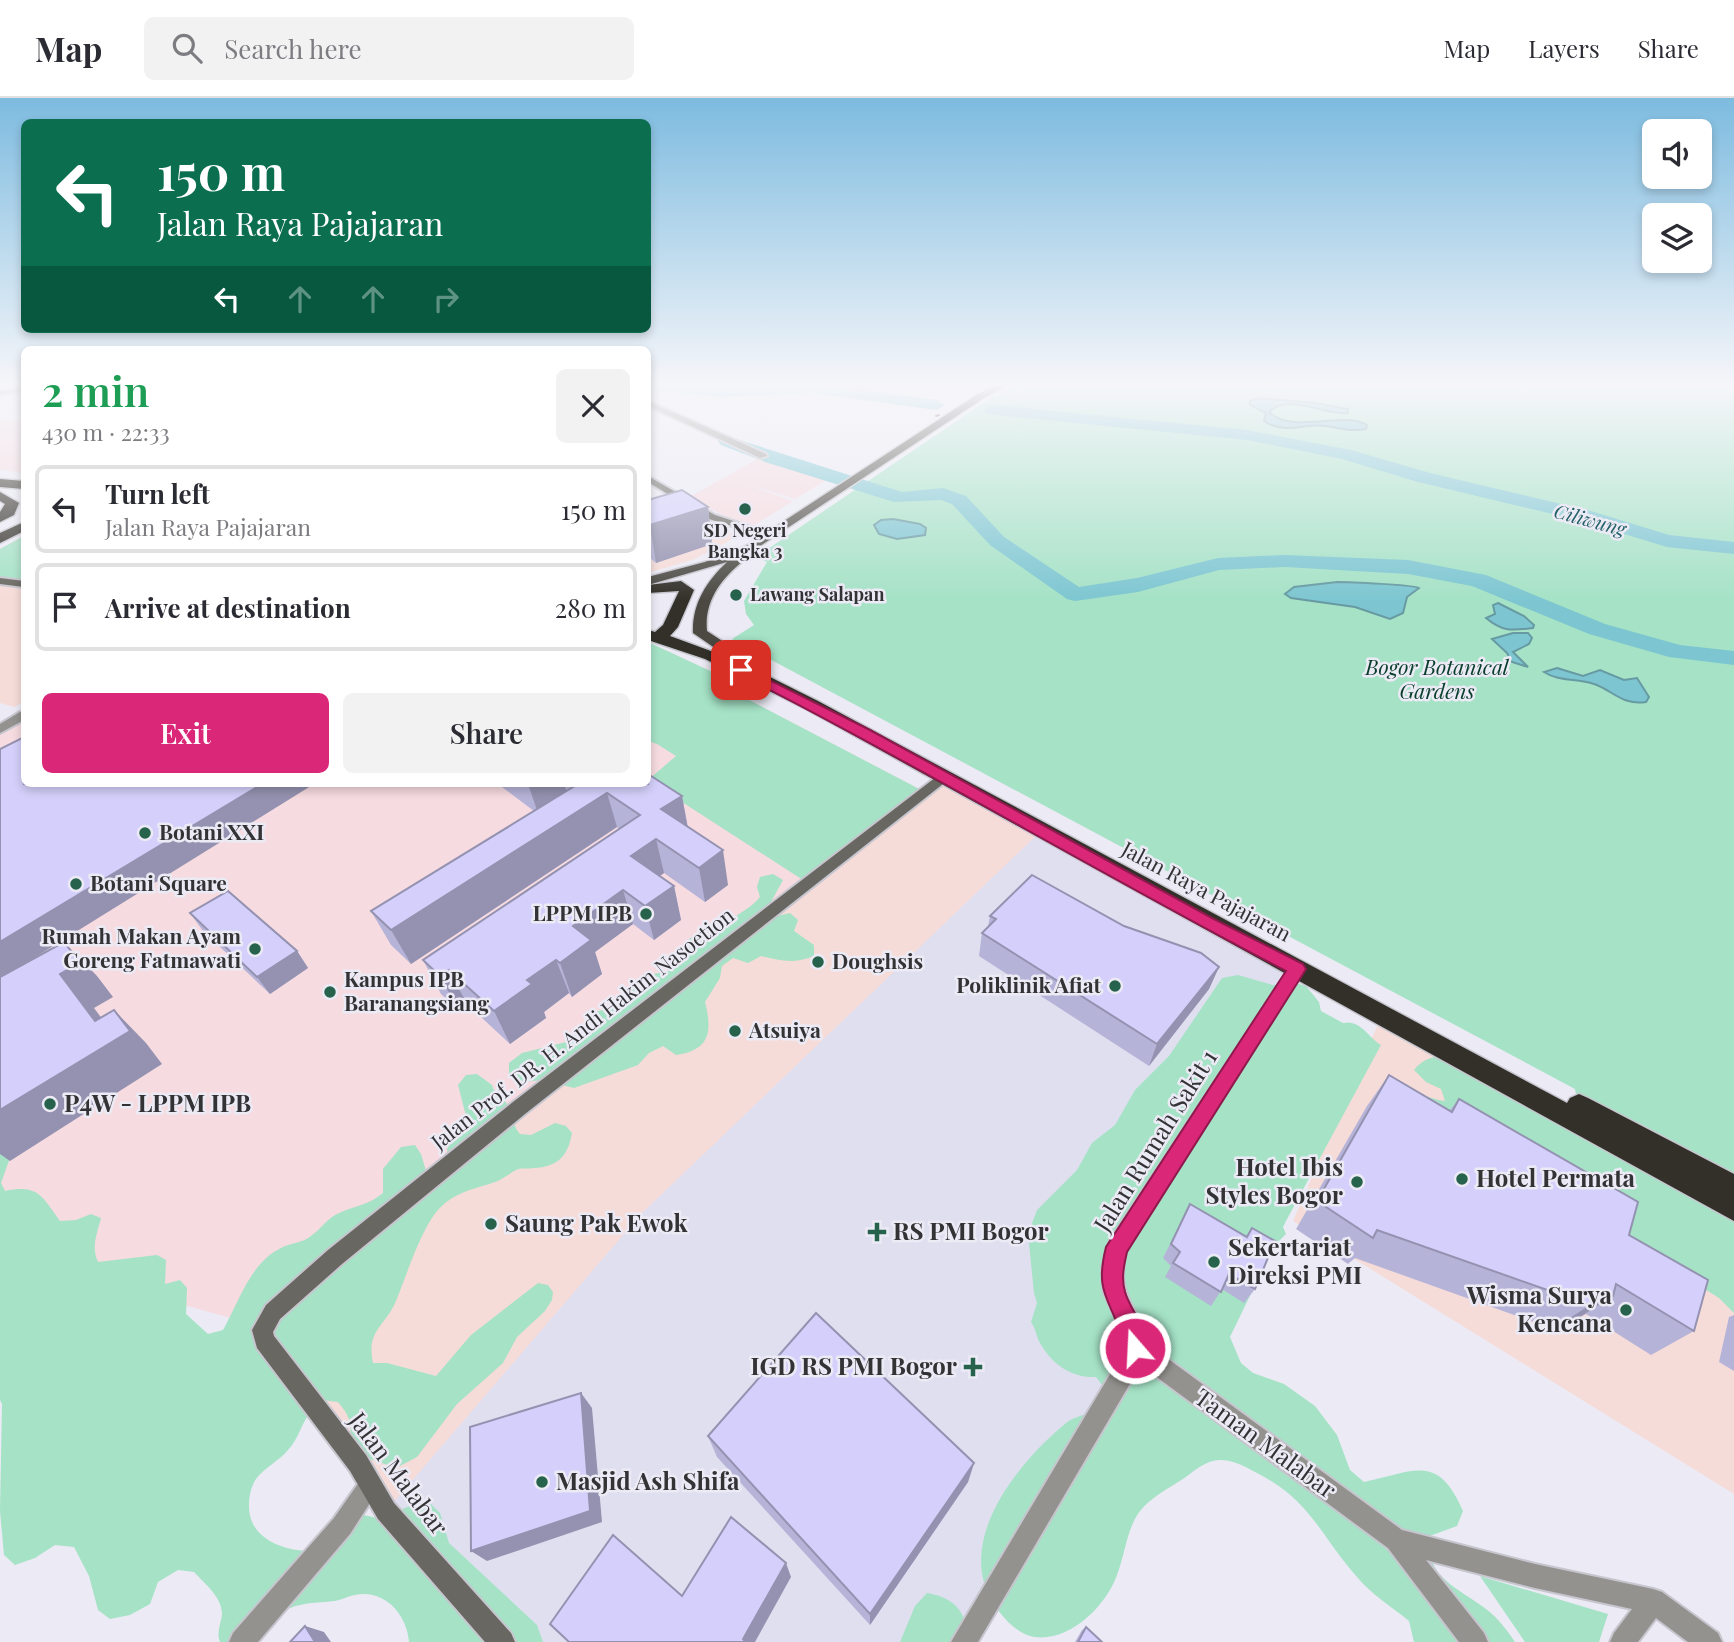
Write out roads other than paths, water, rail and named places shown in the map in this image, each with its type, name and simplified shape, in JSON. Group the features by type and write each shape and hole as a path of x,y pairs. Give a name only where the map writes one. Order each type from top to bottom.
{"highway":[{"path":"0,483 21,485"},
{"path":"0,495 21,495"},
{"path":"0,495 12,503 9,512 0,518"},
{"path":"0,525 21,514"},
{"path":"0,539 21,528"},
{"path":"651,588 669,585 685,587 687,590 659,633 743,661 777,677 1734,1189"},
{"name":"Jalan Raya Pajajaran","path":"659,633 764,680 1734,1207"},
{"path":"743,661 764,680"}],"main road":[{"path":"743,661 700,633 697,618 717,578 772,534 890,457"},
{"path":"651,580 732,556 772,534"}],"street":[{"path":"651,481 712,517 772,534"},
{"path":"0,581 21,584"},
{"path":"0,729 21,717"},
{"name":"Jalan Prof. DR. H. Andi Hakim Nasoetion","path":"261,1329 273,1312 335,1256 636,1016 944,777"},
{"name":"Jalan Rumah Sakit 1","path":"1135,1348 1133,1334 1114,1293 1112,1269 1117,1247 1297,969"},
{"name":"Jalan Malabar","path":"261,1329 264,1341 358,1463 386,1511 502,1642"},
{"path":"964,1642 1124,1374 1135,1348"},
{"name":"Taman Malabar","path":"1135,1348 1396,1540 1475,1642"},
{"path":"242,1642 342,1526 370,1486"},
{"name":"Taman Malabar","path":"1396,1540 1535,1576 1653,1601 1709,1642"},
{"path":"1623,1642 1653,1601"}],"water":[{"path":"893,519 920,524 926,528 925,535 897,539 879,534 874,525 881,520"},
{"path":"1337,582 1419,588 1407,597 1403,613 1390,619 1355,607 1291,598 1285,594 1294,587"},
{"path":"1498,603 1524,616 1534,625 1533,628 1509,629 1492,623 1486,618 1495,614 1493,605"},
{"path":"1513,633 1528,633 1532,638 1529,644 1513,652 1528,667 1512,662 1507,653 1492,639"},
{"path":"1557,668 1583,676 1600,670 1624,680 1637,678 1649,697 1646,702 1631,702 1594,684 1544,672"}],"waterway":[{"path":"769,457 901,498 943,494 959,500 997,541 1075,594 1138,585 1218,564 1285,561 1408,567 1478,580 1597,629 1678,652 1734,658"},
{"name":"Ciliwung","path":"1355,457 1425,478 1584,515 1667,541 1734,548"}],"place":[{"name":"SD Negeri Bangka 3","path":"745,509"},
{"name":"Lawang Salapan","path":"736,595"},
{"name":"Botani XXI","path":"145,833"},
{"name":"Botani Square","path":"76,884"},
{"name":"LPPM IPB","path":"646,914"},
{"name":"Rumah Makan Ayam Goreng Fatmawati","path":"255,949"},
{"name":"Doughsis","path":"818,962"},
{"name":"Poliklinik Afiat","path":"1115,986"},
{"name":"Kampus IPB Baranangsiang","path":"330,992"},
{"name":"Atsuiya","path":"735,1031"},
{"name":"P4W - LPPM IPB","path":"50,1104"},
{"name":"Hotel Permata","path":"1462,1179"},
{"name":"Hotel Ibis Styles Bogor","path":"1357,1182"},
{"name":"Saung Pak Ewok","path":"491,1224"},
{"name":"RS PMI Bogor","path":"877,1232"},
{"name":"Sekertariat Direksi PMI","path":"1214,1262"},
{"name":"Wisma Surya Kencana","path":"1626,1310"},
{"name":"IGD RS PMI Bogor","path":"973,1367"},
{"name":"Masjid Ash Shifa","path":"542,1482"}],"park label":[{"name":"Bogor Botanical Gardens","path":"1437,680"}]}
